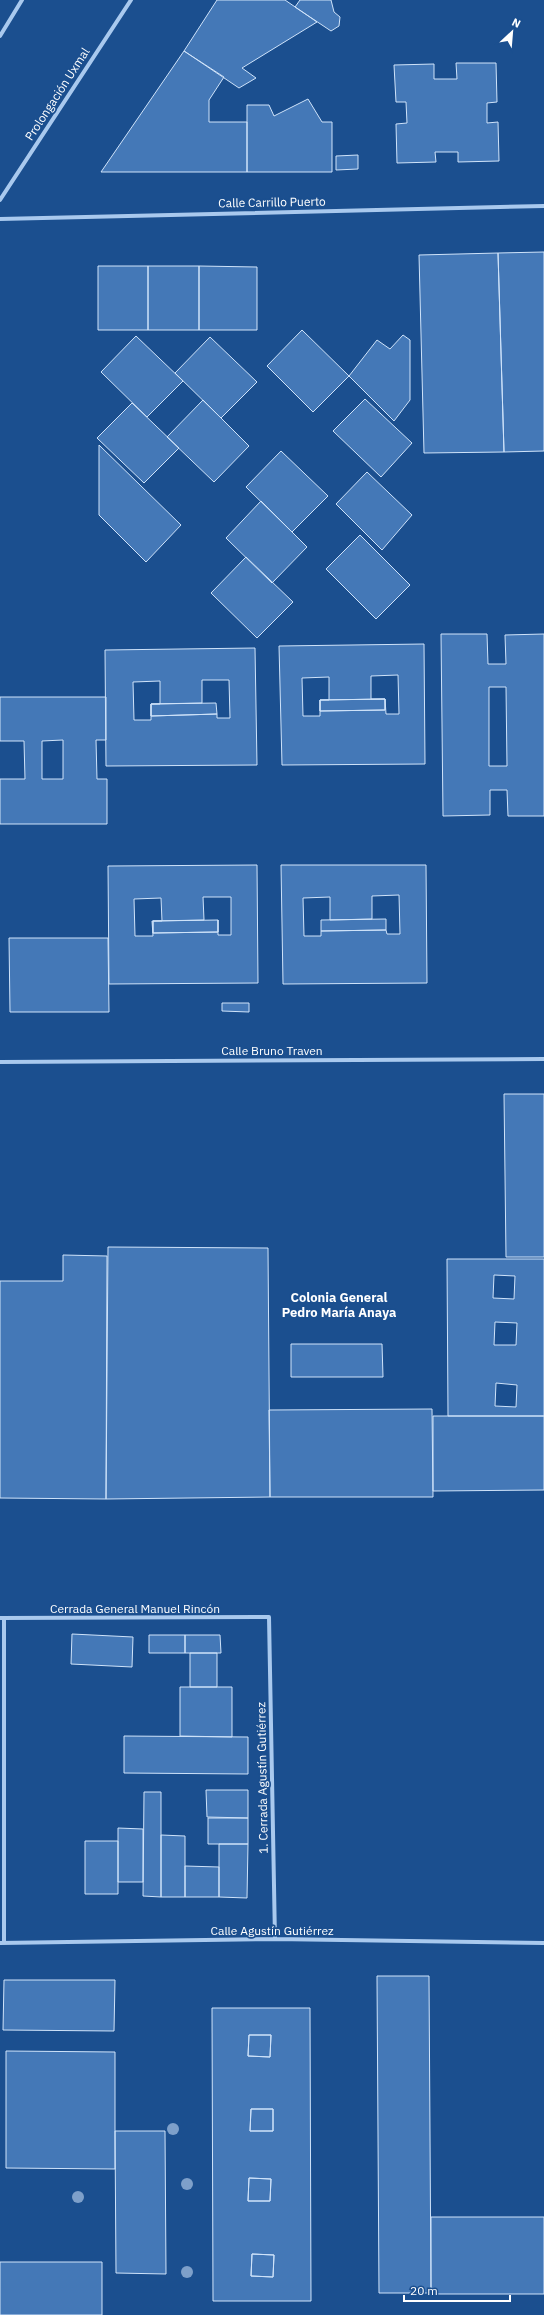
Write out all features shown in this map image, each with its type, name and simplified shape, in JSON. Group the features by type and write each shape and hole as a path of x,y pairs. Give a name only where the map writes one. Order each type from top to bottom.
{"street":[{"path":"0,36 22,0"},
{"name":"Prolongación Uxmal","path":"0,200 131,0"},
{"name":"Calle Carrillo Puerto","path":"0,219 544,206"},
{"name":"Calle Bruno Traven","path":"0,1062 544,1059"},
{"name":"Cerrada General Manuel Rincón","path":"2,1618 270,1617"},
{"name":"1. Cerrada Agustín Gutiérrez","path":"270,1617 275,1939"},
{"path":"2,1618 2,1943"},
{"name":"Calle Agustín Gutiérrez","path":"2,1943 275,1939 544,1943"}],"building":[{"path":"217,0 285,0 317,22 242,68 256,78 239,88 184,51"},
{"path":"300,0 331,0 334,12 340,17 339,26 331,31 295,7"},
{"path":"184,51 224,77 209,100 209,122 247,122 247,172 101,172"},
{"path":"456,63 496,63 497,102 487,103 487,123 498,122 499,161 458,162 458,152 435,152 436,162 397,163 396,124 407,123 406,102 396,102 394,65 434,64 434,79 457,79"},
{"path":"308,99 322,122 332,122 332,172 247,172 247,105 269,105 274,116"},
{"path":"358,155 358,169 336,170 336,156"},
{"path":"544,252 544,451 504,452 498,253"},
{"path":"498,253 504,452 424,453 419,255"},
{"path":"98,266 148,266 148,330 98,330"},
{"path":"148,266 199,266 199,330 148,330"},
{"path":"199,266 257,267 257,330 199,330"},
{"path":"302,330 349,376 313,412 267,366"},
{"path":"403,335 410,340 410,400 394,421 349,376 377,340 390,349"},
{"path":"136,336 183,381 147,417 101,372"},
{"path":"210,337 257,382 221,418 175,373"},
{"path":"365,399 412,443 381,477 333,431"},
{"path":"203,400 249,446 214,482 167,437"},
{"path":"132,403 179,448 144,483 97,438"},
{"path":"99,445 181,525 146,562 99,515"},
{"path":"281,451 328,496 292,532 246,487"},
{"path":"367,472 412,515 382,550 336,504"},
{"path":"261,501 307,547 272,583 226,538"},
{"path":"360,535 410,585 376,619 326,569"},
{"path":"246,557 293,602 257,638 211,593"},
{"path":"441,634 487,634 488,664 506,664 505,635 544,634 544,816 508,816 507,790 490,790 490,815 443,816","holes":["489,687 506,687 507,766 489,766"]},
{"path":"424,644 425,764 282,765 279,646","holes":["398,675 399,714 386,714 385,699 371,699 371,676","329,677 329,700 385,699 385,710 320,711 320,716 303,716 302,678"]},
{"path":"255,648 257,765 106,766 105,650","holes":["202,680 229,680 230,718 217,718 217,714 151,716 151,720 134,720 133,682 160,681 160,704 202,703"]},
{"path":"0,697 106,697 106,740 96,740 97,779 107,779 107,824 0,824 0,779 25,779 24,741 0,741","holes":["63,740 63,779 42,779 42,741"]},
{"path":"385,699 385,710 320,711 320,700"},
{"path":"216,703 217,714 151,716 151,704"},
{"path":"257,865 258,983 109,984 108,866","holes":["203,897 231,897 231,935 218,935 218,932 153,933 152,921 153,936 135,936 134,899 161,898 162,921 204,920"]},
{"path":"281,865 426,865 427,983 283,984","holes":["399,895 400,934 387,934 386,930 321,931 321,936 304,936 303,898 330,897 330,920 372,919 372,896"]},
{"path":"386,919 386,930 321,931 321,920"},
{"path":"218,920 218,932 153,933 153,921"},
{"path":"9,938 108,938 109,1012 10,1012"},
{"path":"222,1003 249,1003 249,1012 222,1011"},
{"path":"504,1094 544,1094 544,1257 506,1257"},
{"path":"108,1247 268,1248 270,1497 106,1499"},
{"path":"63,1255 107,1256 106,1499 0,1498 0,1281 63,1281"},
{"path":"447,1259 544,1259 544,1416 448,1416","holes":["494,1275 515,1276 514,1299 493,1298","495,1322 517,1323 516,1345 494,1345","496,1383 517,1385 516,1407 495,1406"]},
{"path":"291,1344 382,1344 383,1377 291,1377"},
{"path":"432,1409 433,1497 270,1497 269,1410"},
{"path":"433,1416 544,1416 544,1490 433,1491"},
{"path":"72,1634 133,1637 132,1667 71,1664"},
{"path":"149,1635 185,1635 185,1653 149,1653"},
{"path":"185,1635 220,1635 221,1653 185,1653"},
{"path":"190,1653 217,1653 217,1687 190,1687"},
{"path":"180,1687 232,1687 232,1737 180,1736"},
{"path":"124,1736 248,1737 248,1774 124,1773"},
{"path":"206,1790 248,1790 248,1818 207,1817"},
{"path":"144,1792 161,1792 161,1897 143,1896"},
{"path":"208,1818 248,1818 248,1844 208,1844"},
{"path":"118,1828 143,1829 143,1882 118,1882"},
{"path":"161,1835 185,1836 185,1897 161,1897"},
{"path":"85,1841 118,1841 118,1894 85,1894"},
{"path":"219,1844 248,1844 247,1898 219,1897"},
{"path":"185,1866 219,1867 219,1897 185,1897"},
{"path":"377,1976 429,1976 431,2293 379,2293"},
{"path":"4,1980 115,1980 114,2031 3,2030"},
{"path":"212,2008 310,2008 311,2301 213,2301","holes":["249,2035 271,2035 270,2057 248,2056","251,2109 273,2109 273,2131 250,2131","249,2178 271,2179 270,2201 248,2201","252,2254 274,2255 273,2277 251,2276"]},
{"path":"249,2035 271,2035 270,2057 248,2056"},
{"path":"6,2051 115,2052 115,2169 6,2168"},
{"path":"251,2109 273,2109 273,2131 250,2131"},
{"path":"115,2131 165,2131 166,2274 116,2273"},
{"path":"249,2178 271,2179 270,2201 248,2201"},
{"path":"431,2217 544,2217 544,2294 431,2294"},
{"path":"252,2254 274,2255 273,2277 251,2276"},
{"path":"0,2262 102,2262 102,2315 0,2315"}],"district":[{"name":"Colonia General Pedro María Anaya","path":"339,1304"}]}
